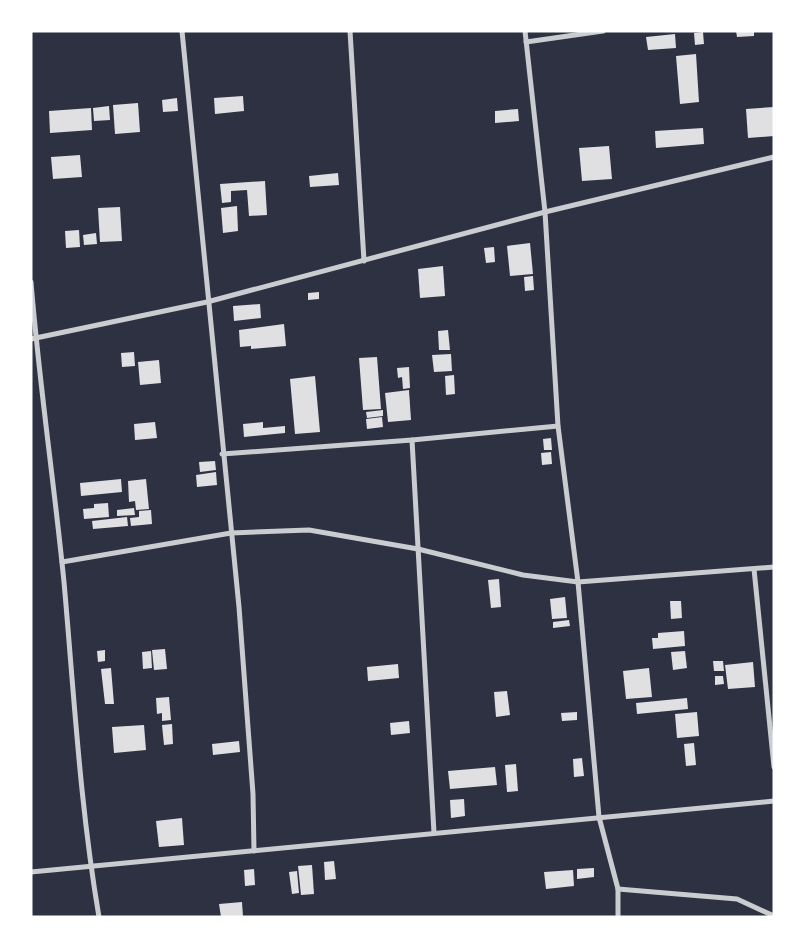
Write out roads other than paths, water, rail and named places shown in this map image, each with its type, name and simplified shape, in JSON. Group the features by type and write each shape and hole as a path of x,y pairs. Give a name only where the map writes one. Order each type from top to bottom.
{"street":[{"path":"182,31 231,533 253,794 254,851"},
{"path":"350,31 364,261"},
{"path":"525,31 546,212 558,426 578,582 599,817 618,889 618,917"},
{"path":"526,42 603,31"},
{"path":"33,338 207,302 546,212 774,156"},
{"path":"31,282 33,338 62,562 90,865 99,917"},
{"path":"222,454 412,440 558,426"},
{"path":"412,440 434,833"},
{"path":"62,562 231,533 309,530 418,549 522,575 578,582 774,567"},
{"path":"754,569 774,767"},
{"path":"31,872 774,801"},
{"path":"618,889 737,899 774,916"}]}
